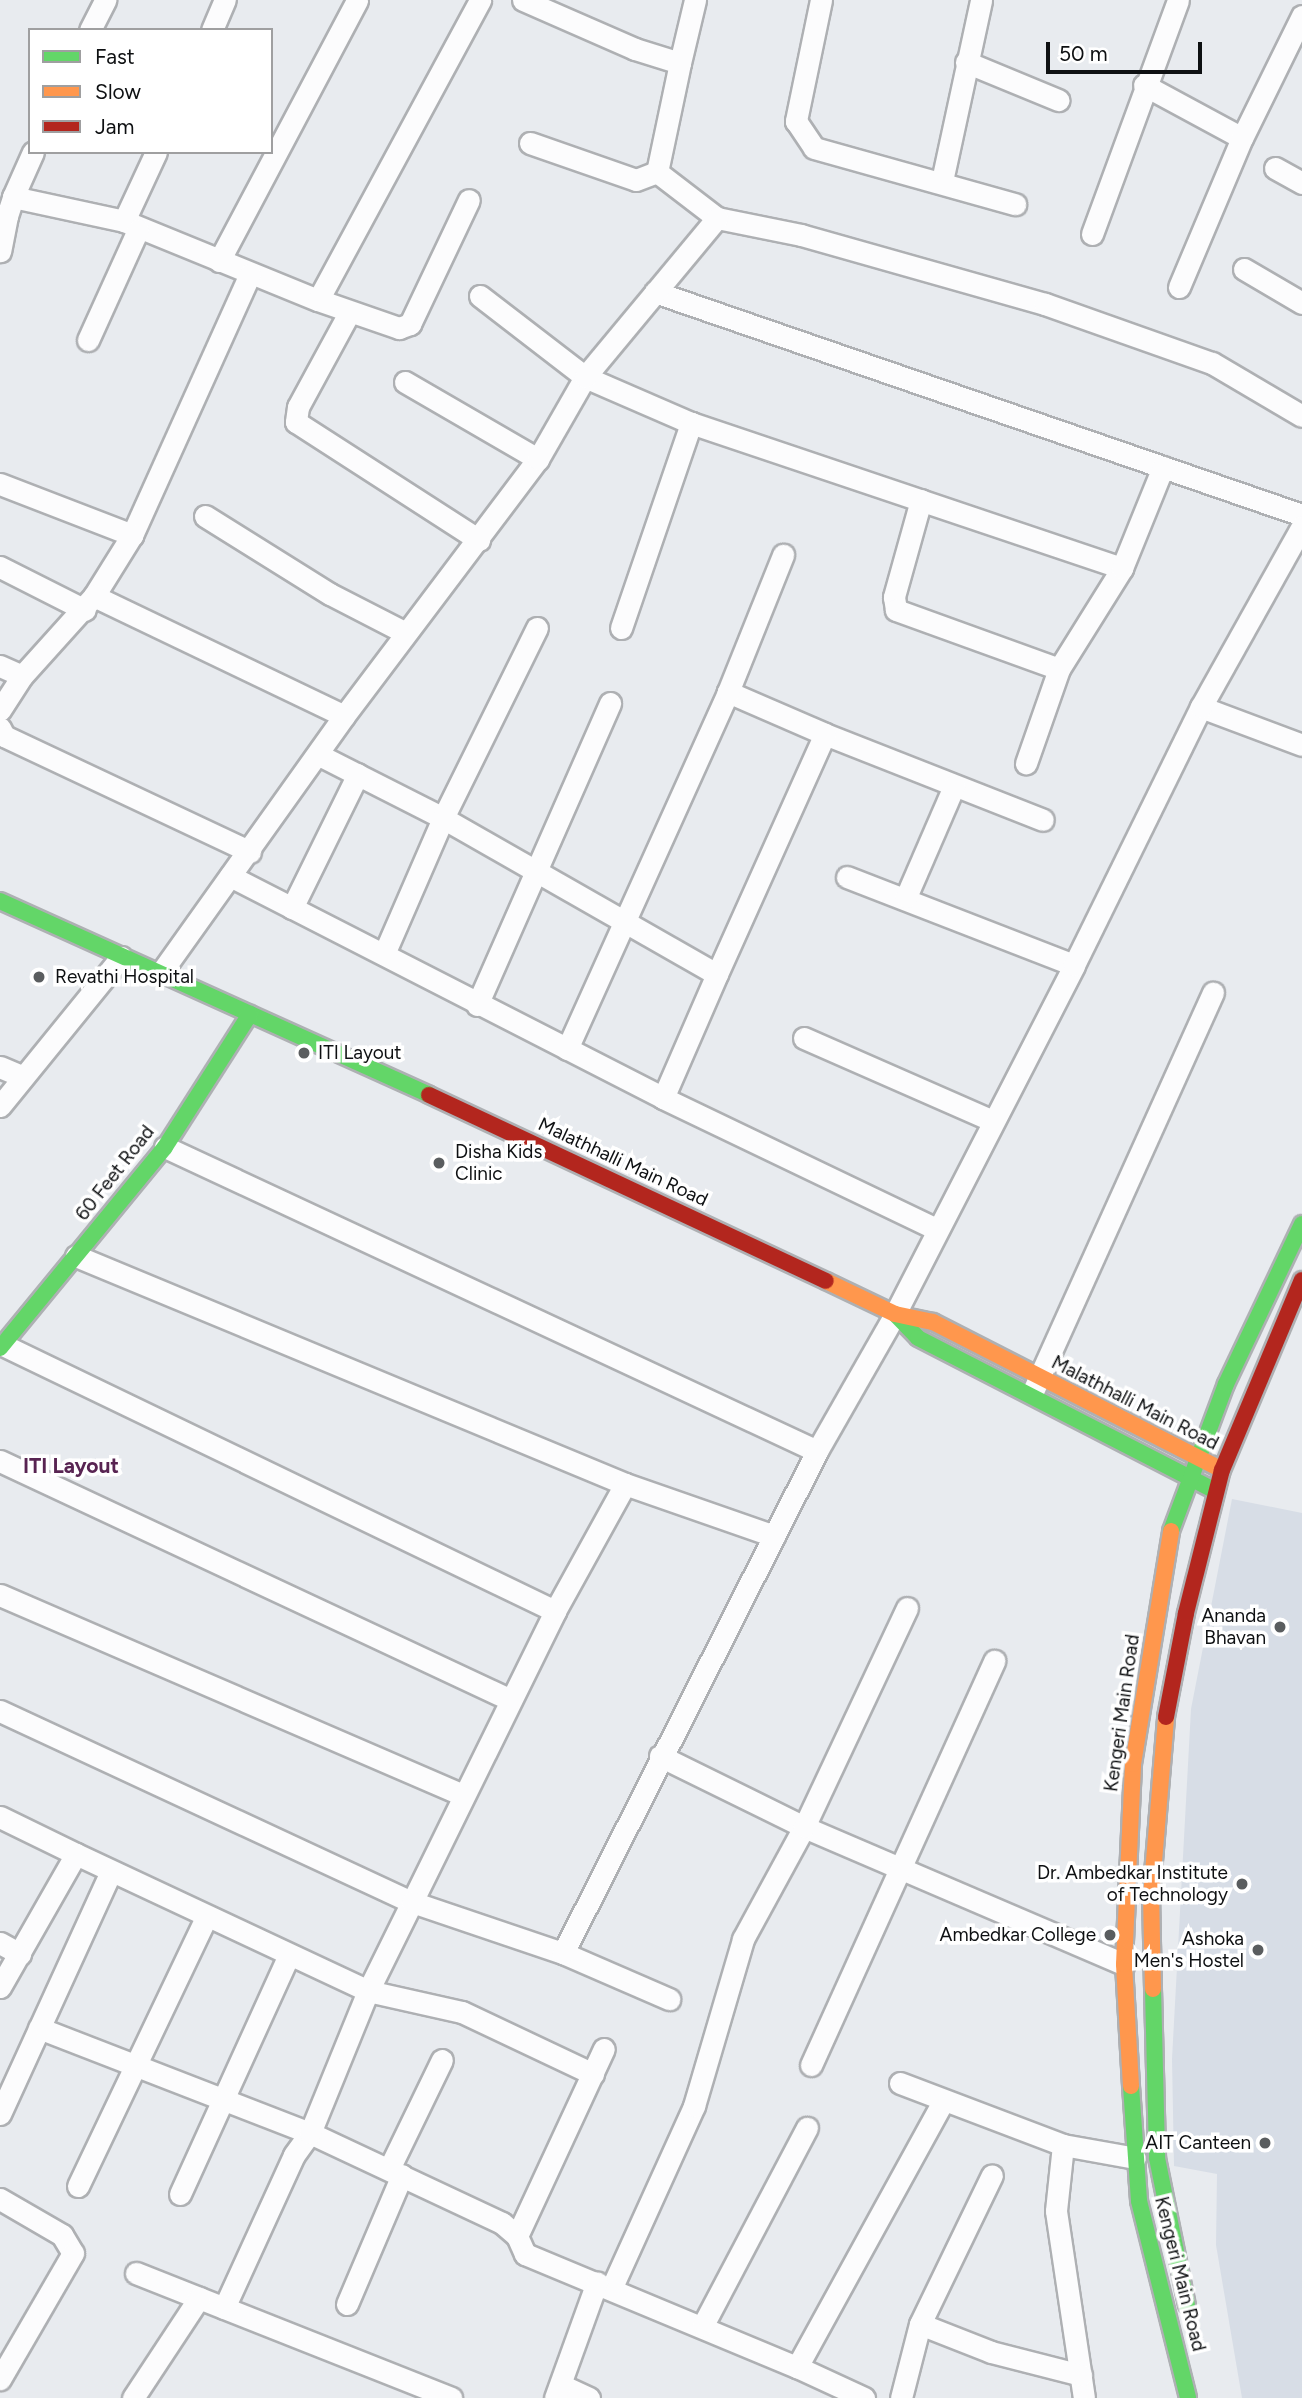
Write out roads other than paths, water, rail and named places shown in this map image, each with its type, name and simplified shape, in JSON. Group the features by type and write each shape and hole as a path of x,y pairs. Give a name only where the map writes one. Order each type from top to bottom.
{"main road":[{"name":"Malathhalli Main Road","path":"0,901 250,1014 895,1314"},
{"name":"60 Feet Road","path":"2,1347 165,1147 250,1014"},
{"name":"Kengeri Main Road","path":"1188,2398 1139,2201 1135,2158 1124,1964 1133,1764 1171,1530 1196,1455 1302,1224"},
{"name":"Kengeri Main Road","path":"1192,2325 1157,2158 1151,1897 1161,1745 1186,1613 1222,1470 1302,1280"},
{"path":"895,1314 918,1338 1034,1388 1216,1492"},
{"name":"Malathhalli Main Road","path":"1034,1388 1196,1455 1222,1470"},
{"path":"1139,2201 1165,2200"}],"street":[{"path":"91,28 104,0"},
{"path":"213,28 225,0"},
{"path":"219,261 357,0"},
{"path":"318,300 480,0"},
{"path":"523,0 635,50 680,63"},
{"path":"657,172 695,0"},
{"path":"821,0 796,121 814,148 942,181 1015,204"},
{"path":"942,181 981,0"},
{"path":"1092,234 1144,85 1178,0"},
{"path":"1179,287 1242,138 1302,16"},
{"path":"966,62 1058,100"},
{"path":"1144,85 1242,138"},
{"path":"530,143 636,180 657,172"},
{"path":"0,251 6,210 32,154"},
{"path":"88,340 155,154"},
{"path":"1275,168 1302,184"},
{"path":"657,172 717,218 801,235 1045,304 1212,363 1302,416"},
{"path":"6,210 131,226 349,313 399,328 410,324 469,200"},
{"path":"160,974 250,852 344,716 538,459 585,377 717,218"},
{"path":"1244,270 1302,303"},
{"path":"0,710 22,676 89,603 132,535 250,274"},
{"path":"655,292 1302,515"},
{"path":"480,296 585,377 691,423 1122,568"},
{"path":"349,313 298,407 296,422 479,540"},
{"path":"405,382 538,459"},
{"path":"621,628 691,423"},
{"path":"1026,763 1059,669 1122,568 1163,467"},
{"path":"0,484 132,535"},
{"path":"921,500 894,597 897,610 1059,669"},
{"path":"205,516 330,594 406,633"},
{"path":"563,1953 660,1756 817,1451 895,1314 991,1120 1074,965 1201,707 1302,526"},
{"path":"567,1049 728,692 783,555"},
{"path":"0,567 89,603 344,716"},
{"path":"384,954 443,818 537,628"},
{"path":"0,666 22,676"},
{"path":"728,692 825,734 1043,820"},
{"path":"477,1005 537,874 610,703"},
{"path":"1201,707 1302,745"},
{"path":"0,728 4,736 250,852"},
{"path":"663,1098 825,734"},
{"path":"319,755 443,818 625,925 718,974"},
{"path":"292,908 358,774"},
{"path":"906,897 954,786"},
{"path":"230,876 384,954 477,1005 936,1229"},
{"path":"847,877 906,897 1074,965"},
{"path":"0,1106 121,957"},
{"path":"1034,1388 1213,992"},
{"path":"804,1038 991,1120"},
{"path":"0,1067 23,1077"},
{"path":"165,1147 817,1451"},
{"path":"76,1256 625,1484 774,1536"},
{"path":"2,1347 555,1611"},
{"path":"0,1461 511,1700"},
{"path":"224,2308 294,2155 310,2133 368,1991 463,1795 555,1611 625,1484"},
{"path":"0,1595 463,1795"},
{"path":"589,2398 558,2391 605,2285 694,2106 743,1938 804,1827 907,1608"},
{"path":"811,2065 994,1661"},
{"path":"0,1711 412,1902 563,1953 669,1999"},
{"path":"660,1756 804,1827 1124,1964"},
{"path":"0,1817 368,1991 462,2012 593,2074"},
{"path":"0,1987 76,1854"},
{"path":"0,2115 111,1871"},
{"path":"78,2186 207,1916"},
{"path":"0,1944 20,1954"},
{"path":"180,2194 289,1955"},
{"path":"40,2028 133,2067 310,2133 502,2223 517,2236 525,2254 703,2325 864,2398"},
{"path":"517,2236 604,2049"},
{"path":"347,2304 396,2172 442,2060"},
{"path":"900,2083 943,2102 1063,2145 1135,2158"},
{"path":"797,2367 943,2102"},
{"path":"703,2325 807,2128"},
{"path":"1063,2145 1056,2211 1084,2398"},
{"path":"901,2398 920,2324 992,2175"},
{"path":"0,2199 62,2235 73,2253 0,2379"},
{"path":"136,2273 451,2398"},
{"path":"133,2398 199,2298"},
{"path":"920,2324 991,2352 1081,2375"}],"place":[{"name":"Revathi Hospital","path":"39,977"},
{"name":"ITI Layout","path":"304,1053"},
{"name":"Disha Kids Clinic","path":"439,1163"},
{"name":"Ananda Bhavan","path":"1280,1627"},
{"name":"Dr. Ambedkar Institute of Technology","path":"1242,1884"},
{"name":"Ambedkar College","path":"1110,1935"},
{"name":"Ashoka Men's Hostel","path":"1258,1950"},
{"name":"AIT Canteen","path":"1265,2143"}],"district":[{"name":"ITI Layout","path":"71,1466"}]}
